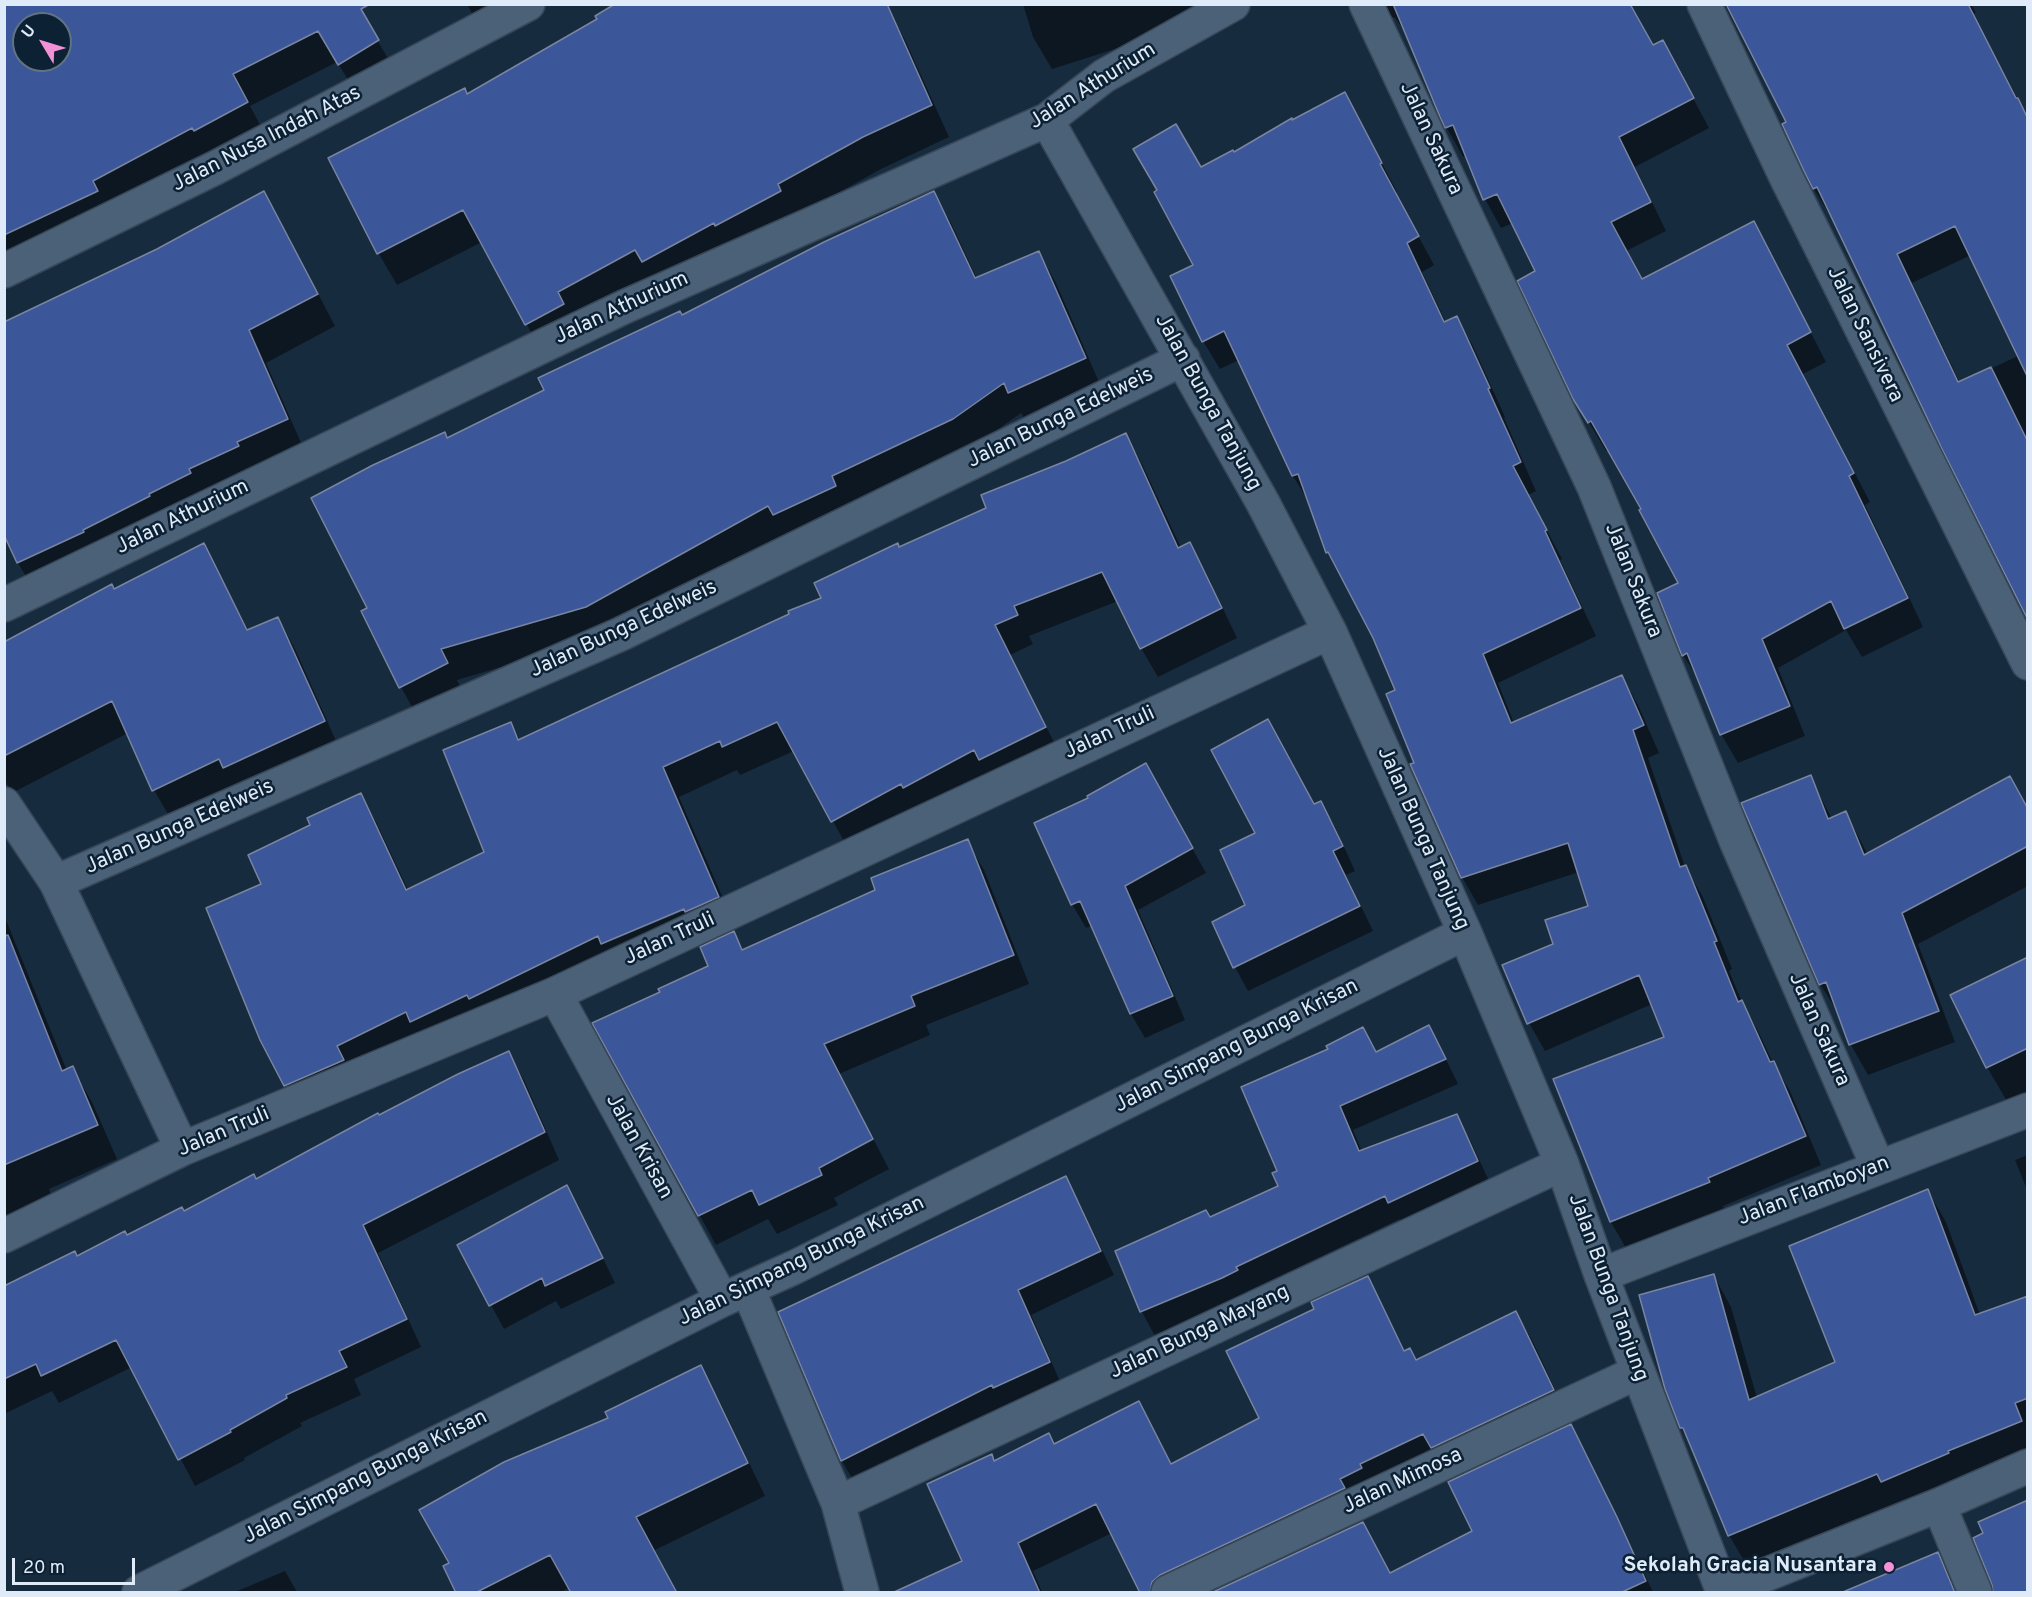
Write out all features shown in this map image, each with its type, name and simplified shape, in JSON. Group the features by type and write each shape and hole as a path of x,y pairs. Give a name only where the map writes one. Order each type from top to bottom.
{"street":[{"name":"Jalan Nusa Indah Atas","path":"4,271 215,168 528,4"},
{"name":"Jalan Athurium","path":"4,605 624,307 1047,120 1104,76 1233,4"},
{"name":"Jalan Sakura","path":"1366,4 1594,487 1737,843 1878,1167"},
{"name":"Jalan Sansivera","path":"1704,4 1792,190 2028,663"},
{"name":"Jalan Bunga Tanjung","path":"1047,120 1263,503 1330,632 1465,933 1562,1164 1601,1275 1723,1593"},
{"name":"Jalan Bunga Edelweis","path":"56,882 621,634 1183,359"},
{"name":"Jalan Truli","path":"4,1236 182,1149 555,994 1330,632"},
{"path":"4,804 56,882 182,1149"},
{"name":"Jalan Simpang Bunga Krisan","path":"139,1593 735,1294 806,1262 1465,933"},
{"name":"Jalan Krisan","path":"555,994 735,1294 838,1503 862,1593"},
{"name":"Jalan Flamboyan","path":"1601,1275 2028,1110"},
{"name":"Jalan Bunga Mayang","path":"838,1503 1562,1164"},
{"name":"Jalan Mimosa","path":"1168,1593 1638,1372"},
{"path":"1723,1593 2028,1466"},
{"path":"1939,1505 1975,1593"}],"building":[{"path":"4,4 370,4 361,9 379,40 338,65 318,31 233,74 248,102 194,131 192,128 93,181 98,191 4,235"},
{"path":"615,4 887,4 932,105 863,137 778,184 781,191 715,226 714,223 642,262 635,250 558,292 564,304 525,325 463,210 377,254 328,158 465,88 467,94 597,19 595,16"},
{"path":"1393,4 1630,4 1653,45 1663,40 1694,98 1619,137 1651,202 1611,222 1642,279 1754,221 1811,332 1787,345 1854,473 1849,476 1908,598 1844,629 1831,601 1762,639 1790,706 1720,735 1687,653 1682,656 1657,593 1678,583 1639,510 1641,509 1591,421 1588,423 1573,399 1517,281 1535,271 1497,194 1483,200 1453,125 1445,128"},
{"path":"1726,4 1968,4 2018,98 2028,119 2028,378 1955,226 1897,254 1958,382 1991,367 2028,442 2028,620 1943,451 1817,187 1813,189 1804,171 1782,124 1786,122"},
{"path":"1345,92 1419,236 1407,243 1444,322 1457,316 1490,388 1488,389 1521,462 1513,466 1547,530 1545,531 1581,608 1483,654 1511,723 1622,675 1644,725 1633,730 1680,867 1686,865 1717,941 1714,942 1738,1002 1742,1000 1770,1062 1774,1061 1806,1136 1708,1178 1710,1182 1610,1222 1553,1079 1664,1037 1639,975 1527,1024 1502,965 1553,944 1545,920 1588,906 1568,843 1461,878 1410,764 1414,763 1386,694 1395,690 1373,638 1328,552 1326,553 1298,474 1292,476 1224,331 1202,342 1170,276 1193,265 1154,192 1157,190 1133,149 1176,124 1201,167 1233,150 1234,152 1292,118 1292,120"},
{"path":"264,191 318,294 249,330 288,419 237,442 239,446 189,469 191,473 83,530 84,532 17,563 4,535 4,322 157,249"},
{"path":"934,191 975,278 1039,251 1086,358 1008,393 1004,383 953,419 832,476 836,486 773,515 768,506 586,607 441,649 448,663 399,688 361,611 367,608 311,498 373,465 445,432 447,438 544,390 538,378 680,311 682,315 824,242"},
{"path":"1126,433 1178,548 1190,542 1222,608 1140,649 1102,572 1014,606 1018,615 995,625 1046,727 979,760 974,750 903,788 901,784 831,822 777,722 722,747 720,741 663,767 719,897 685,912 684,909 601,944 598,936 469,999 467,995 410,1022 406,1012 337,1046 344,1060 284,1086 260,1040 206,908 261,884 248,855 310,825 307,818 361,793 406,890 484,852 443,750 511,722 518,740 789,614 788,611 821,598 814,583 898,543 899,547 986,508 981,495 1066,461"},
{"path":"204,543 247,630 278,617 325,721 223,768 219,759 152,791 112,701 4,756 4,642 112,584 114,589"},
{"path":"1268,719 1314,804 1321,801 1343,846 1333,851 1360,906 1233,968 1212,922 1245,905 1220,850 1255,833 1211,750"},
{"path":"1146,763 1193,848 1125,886 1173,996 1130,1014 1080,901 1071,905 1034,823 1088,798 1087,796"},
{"path":"1811,775 1828,819 1846,811 1864,855 2010,776 2028,809 2028,846 1902,913 1939,1011 1849,1045 1826,982 1819,985 1741,803"},
{"path":"968,839 1014,955 911,996 915,1006 824,1044 873,1139 819,1168 822,1175 759,1205 752,1190 698,1216 592,1023 660,992 658,989 708,966 700,947 734,931 742,950 875,890 871,878"},
{"path":"8,935 62,1071 73,1066 98,1125 4,1165 4,936"},
{"path":"2028,957 2028,1048 1986,1068 1950,995"},
{"path":"1429,1025 1446,1059 1340,1106 1359,1151 1457,1114 1478,1161 1388,1203 1385,1196 1236,1267 1238,1270 1222,1278 1140,1312 1115,1251 1206,1210 1210,1217 1278,1186 1272,1173 1277,1171 1241,1087 1328,1049 1326,1046 1363,1027 1376,1052"},
{"path":"509,1051 545,1132 363,1225 407,1319 339,1351 347,1367 286,1395 287,1398 230,1430 231,1432 178,1460 116,1340 41,1376 36,1364 4,1379 4,1286 75,1251 77,1256 125,1231 127,1235 182,1207 184,1211 254,1174 256,1179 378,1113 379,1115 458,1074"},
{"path":"1066,1176 1101,1251 1018,1290 1050,1362 993,1388 992,1385 841,1461 778,1312"},
{"path":"567,1185 603,1258 545,1286 542,1278 489,1306 457,1245"},
{"path":"1928,1189 1975,1315 2028,1296 2028,1398 2015,1403 2022,1421 1948,1451 1949,1453 1881,1482 1877,1474 1728,1536 1665,1389 1639,1295 1714,1274 1749,1400 1835,1362 1789,1246"},
{"path":"1368,1276 1404,1351 1410,1348 1416,1360 1516,1311 1554,1390 1431,1448 1423,1434 1360,1464 1362,1468 1340,1479 1345,1488 1160,1575 1152,1582 1150,1593 1140,1593 1096,1504 1018,1543 1040,1593 892,1593 962,1561 927,1484 992,1454 994,1461 1049,1433 1054,1444 1139,1401 1171,1464 1259,1418 1226,1351 1314,1309 1311,1302"},
{"path":"701,1365 748,1463 636,1517 677,1593 571,1593 550,1555 475,1593 456,1593 443,1566 449,1563 419,1510 504,1462 608,1418 605,1412"},
{"path":"1571,1424 1646,1581 1620,1593 1211,1593 1363,1522 1390,1573 1472,1531 1448,1482"},
{"path":"2028,1500 2028,1593 1993,1593 1973,1538 1983,1533 1978,1522"},
{"path":"1938,1552 1955,1593 1843,1593 1843,1592"}],"place":[{"name":"Sekolah Gracia Nusantara","path":"1889,1567"}]}
